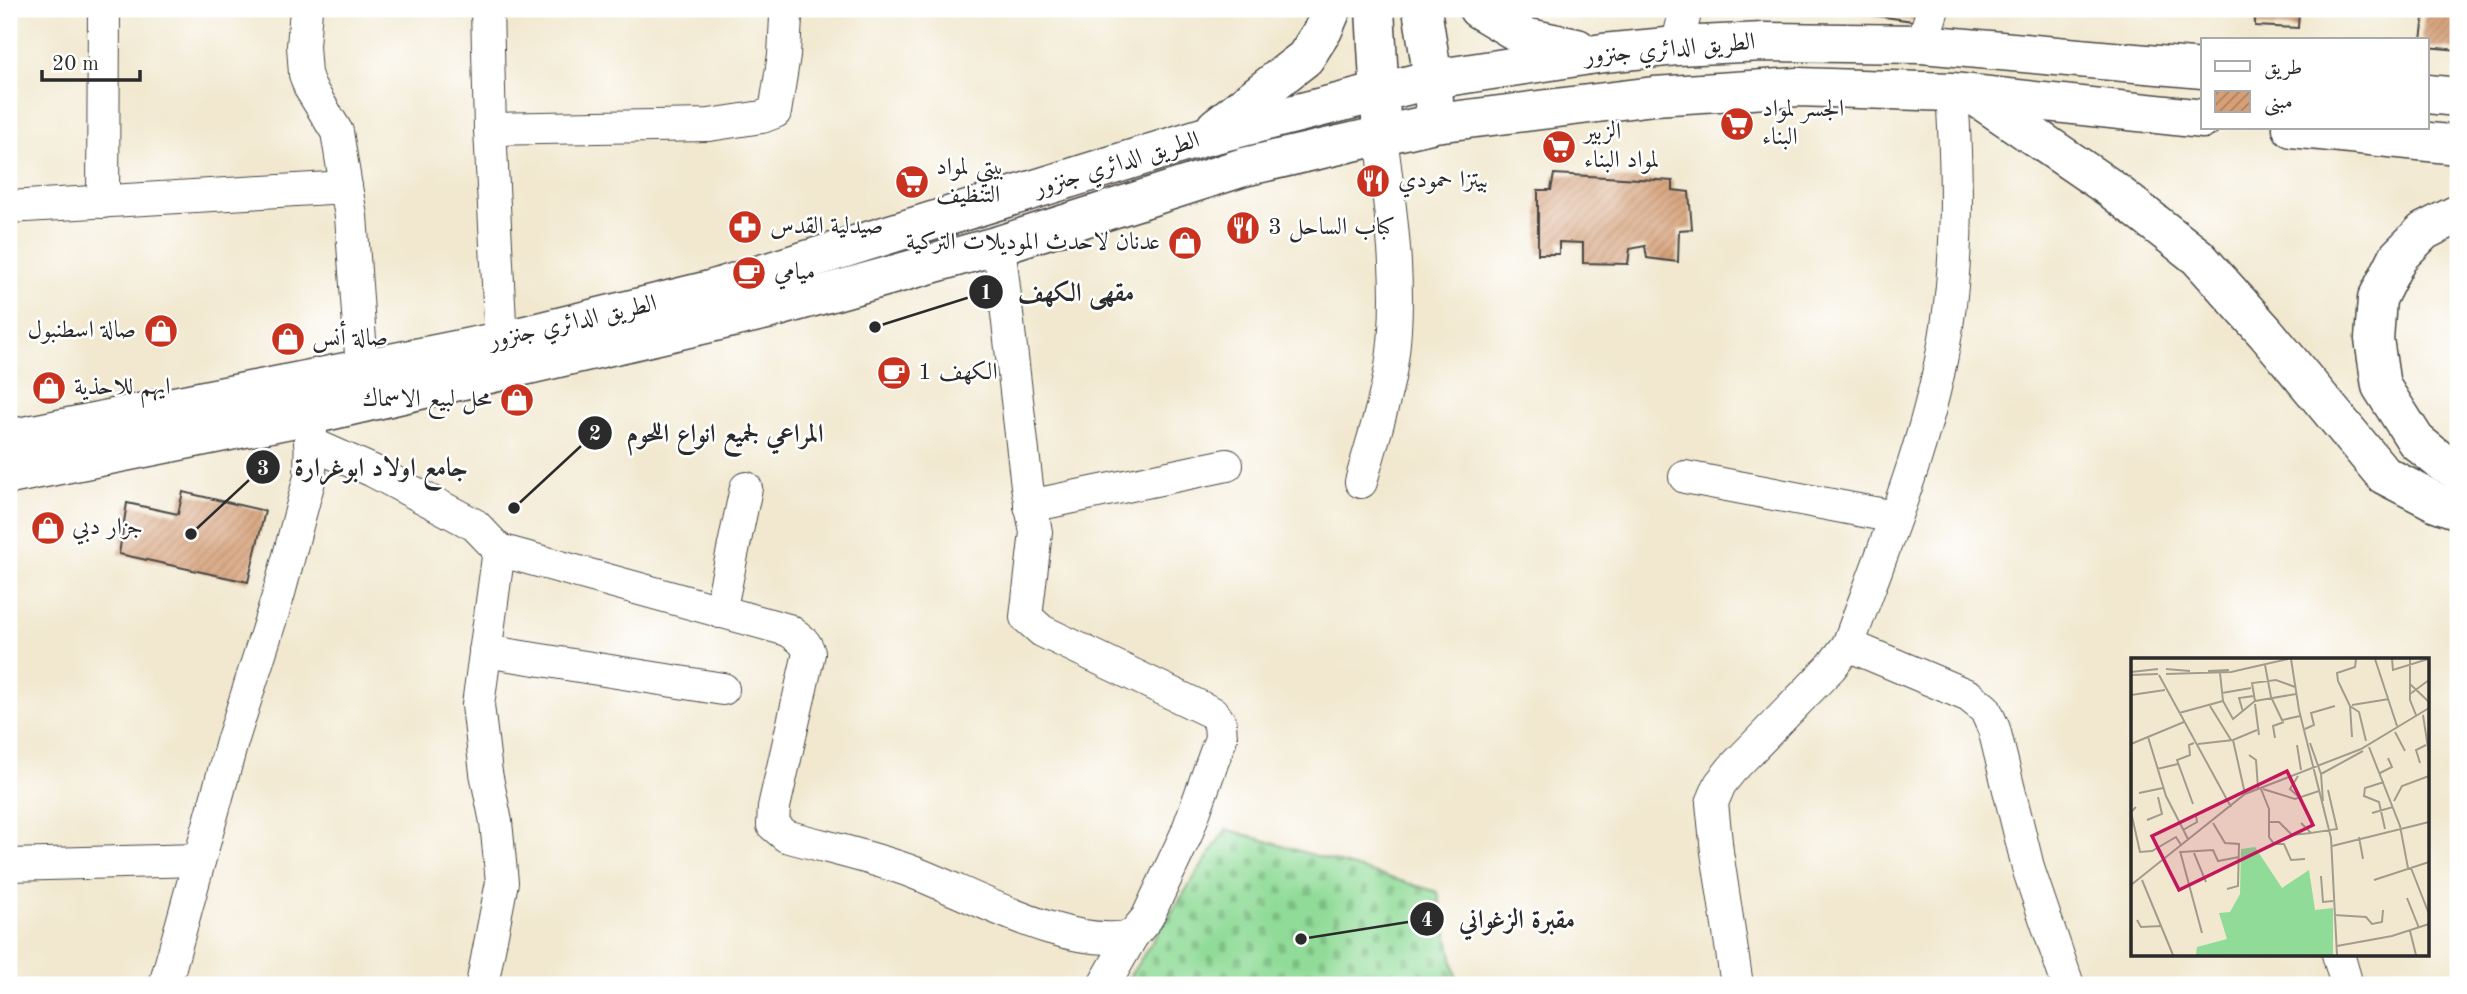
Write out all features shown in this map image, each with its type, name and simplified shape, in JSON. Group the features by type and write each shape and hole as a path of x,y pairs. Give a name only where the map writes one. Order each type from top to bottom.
{"main road":[{"path":"1203,138 1305,58 1323,30 1332,9"},
{"path":"1376,9 1382,92 1381,137"},
{"path":"1422,9 1433,79 1435,123"},
{"path":"1478,9 1525,37 1603,53"},
{"name":"الطريق الدائري جنزور","path":"9,439 501,341 710,290 1203,138 1433,79 1603,53 1764,42 1928,26 2041,55 2201,69"},
{"path":"2041,55 2107,51 2201,53"},
{"path":"2428,72 2458,75"},
{"name":"الطريق الدائري جنزور","path":"9,475 311,429 771,309 999,245 1244,167 1435,123 1654,96 1798,87 1964,94 2201,119"},
{"path":"1964,94 2110,188 2198,257 2266,333 2384,475 2436,502 2458,510"},
{"path":"2428,94 2458,97"},
{"path":"2312,130 2458,145"},
{"path":"2458,214 2424,231 2398,257 2377,299 2374,339 2381,386 2416,441 2443,463 2458,471"}],"street":[{"path":"103,202 104,9"},
{"path":"306,9 303,47 305,74 310,88 337,132 351,216 362,368"},
{"path":"487,9 501,341"},
{"path":"1677,46 1686,9"},
{"path":"490,129 709,125 762,117 775,111 784,55 786,17"},
{"path":"1737,985 1712,803 1720,784 1732,769 1831,667 1848,645 1895,517 1922,438 1947,327 1957,224 1957,170 1964,94"},
{"path":"1361,482 1391,368 1396,300 1391,210 1381,137"},
{"path":"9,207 346,187"},
{"path":"999,245 1030,506 1036,532 1026,617 1042,631 1213,713 1220,723 1222,738 1186,835 1147,918 1132,936 1104,985"},
{"path":"311,429 373,471 475,525 499,550 788,630 807,645 810,653 774,807 773,825 786,836 912,872 1042,925 1114,940 1132,936"},
{"path":"165,985 232,742 279,593 310,477 311,429"},
{"path":"1030,506 1227,465"},
{"path":"1685,477 1895,517"},
{"path":"720,612 746,488"},
{"path":"482,985 502,882 496,822 486,773 478,705 499,550"},
{"path":"1848,645 1969,696 1985,709 2003,760 2029,872 2068,985"},
{"path":"485,651 723,689"},
{"path":"9,865 199,860"},
{"path":"2338,956 2347,985"}],"green space":[{"path":"1226,829 1438,892 1458,985 1124,985"}],"building":[{"path":"1830,9 1922,9 1920,22"},
{"path":"2255,9 2299,9 2298,28 2255,26"},
{"path":"2425,9 2458,9 2458,50 2428,47 2428,38 2421,38"},
{"path":"1554,174 1673,181 1673,190 1689,192 1692,229 1679,230 1678,262 1647,258 1645,246 1630,249 1628,264 1583,263 1583,243 1559,242 1559,254 1538,254 1538,190 1551,190"},
{"path":"183,492 265,511 248,582 119,554 127,503 178,514"}],"place":[{"name":"الجسر لمواد البناء","path":"1737,124"},
{"name":"الزبير لمواد البناء","path":"1559,147"},
{"name":"بيتزا حمودي","path":"1373,181"},
{"name":"بيتي لمواد التنظيف","path":"912,182"},
{"name":"صيدلية القدس","path":"745,227"},
{"name":"كباب الساحل 3","path":"1243,228"},
{"name":"عدنان لاحدث الموديلات التركية","path":"1185,243"},
{"name":"ميامي","path":"749,273"},
{"name":"مقهى الكهف","path":"875,327"},
{"name":"صالة اسطنبول","path":"161,331"},
{"name":"صالة أنس","path":"288,339"},
{"name":"الكهف 1","path":"894,373"},
{"name":"ايهم للاحذية","path":"49,388"},
{"name":"محل لبيع اﻻسماك","path":"517,400"},
{"name":"المراعي لجميع انواع اللحوم","path":"514,508"},
{"name":"جزار دبي","path":"48,528"},
{"name":"جامع اولاد ابوغرارة","path":"191,534"},
{"name":"مقبرة الزغواني","path":"1301,939"}]}
